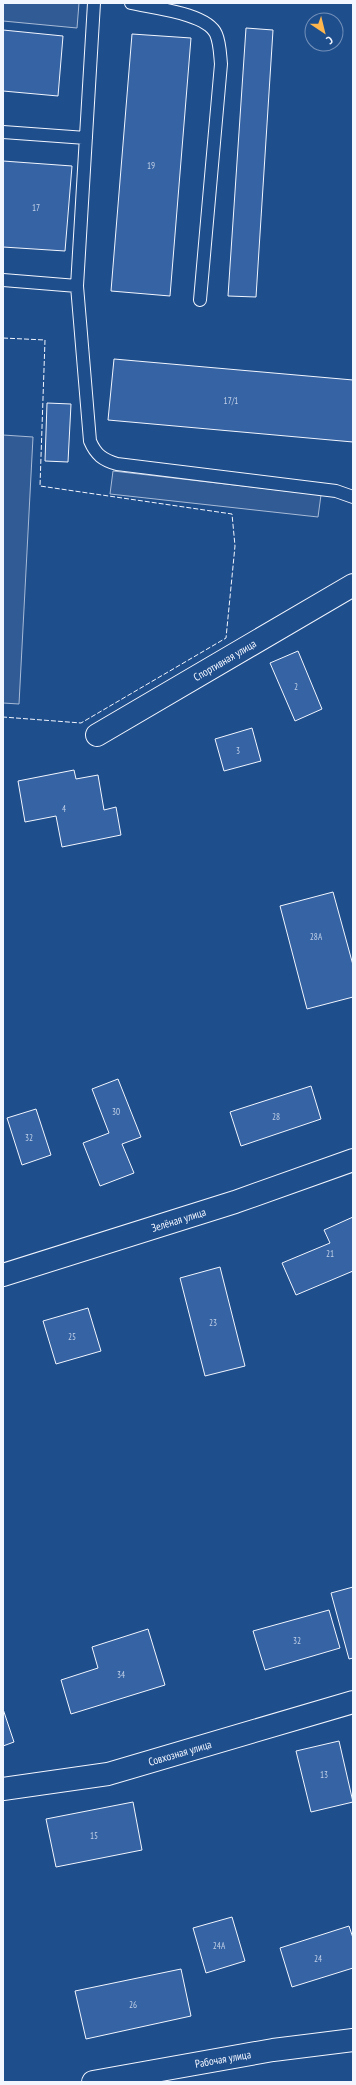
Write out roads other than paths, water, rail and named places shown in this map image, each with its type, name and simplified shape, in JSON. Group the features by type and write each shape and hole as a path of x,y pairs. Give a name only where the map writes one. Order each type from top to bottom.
{"street":[{"name":"Спортивная улица","path":"97,735 353,585"},
{"name":"Зелёная улица","path":"3,1275 235,1202 353,1160"},
{"name":"Совхозная улица","path":"3,1789 108,1774 353,1702"},
{"name":"Рабочая улица","path":"93,2082 273,2050 353,2040"}],"lane":[{"path":"94,3 77,286 90,441 94,452 104,460 117,464 336,491 353,497"},
{"path":"131,3 191,16 204,21 216,32 220,47 222,64 200,300"},
{"path":"3,132 86,138"},
{"path":"3,280 77,286"}]}
